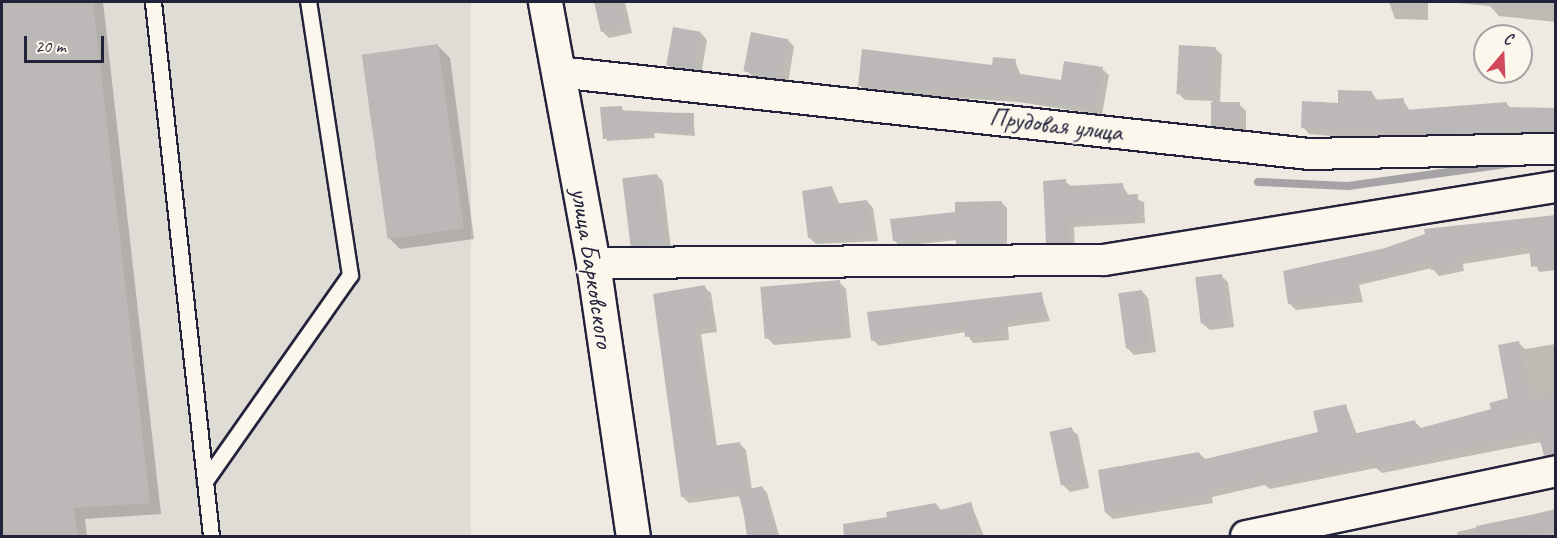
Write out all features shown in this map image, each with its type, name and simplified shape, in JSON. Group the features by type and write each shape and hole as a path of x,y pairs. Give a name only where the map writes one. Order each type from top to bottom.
{"street":[{"name":"улица Барковского","path":"545,2 593,263 633,537"},
{"name":"Прудовая улица","path":"558,72 1309,154 1556,149"},
{"path":"593,263 1104,260 1556,187"},
{"path":"1246,537 1556,471"}],"lane":[{"path":"153,2 211,537"},
{"path":"205,480 350,275 308,2"}],"shaded area":[{"path":"2,2 471,2 471,536 2,536"}],"building":[{"path":"2,2 93,2 150,503 74,508 78,537 2,537"},
{"path":"594,2 620,2 626,26 601,32"},
{"path":"673,27 701,32 694,70 666,65"},
{"path":"751,32 788,39 781,79 743,71"},
{"path":"438,44 464,228 388,239 362,55"},
{"path":"1179,45 1216,47 1213,96 1176,94"},
{"path":"862,49 992,65 993,57 1016,59 1014,73 1061,80 1064,61 1103,67 1096,109 1012,96 858,86"},
{"path":"1338,90 1372,91 1372,100 1404,98 1404,110 1507,102 1507,107 1556,108 1556,131 1383,135 1383,131 1301,128 1302,101 1338,103"},
{"path":"1211,102 1240,102 1240,126 1211,126"},
{"path":"622,106 623,112 694,113 693,133 652,131 653,135 603,139 600,107"},
{"path":"657,174 666,243 631,248 622,178"},
{"path":"1066,179 1066,186 1123,183 1124,195 1138,194 1139,217 1068,221 1069,243 1046,243 1043,181"},
{"path":"832,186 834,204 867,200 872,235 808,238 802,191"},
{"path":"1002,201 1002,243 956,244 956,234 893,241 890,219 955,212 955,202"},
{"path":"1556,215 1552,264 1531,267 1529,246 1458,258 1459,266 1431,270 1430,262 1354,280 1358,296 1288,304 1283,271 1385,248 1425,234 1424,229"},
{"path":"1222,274 1228,321 1201,324 1195,277"},
{"path":"840,280 845,332 765,339 760,287"},
{"path":"705,285 712,325 695,328 712,446 740,442 747,488 681,497 653,294"},
{"path":"1142,290 1150,345 1126,349 1118,293"},
{"path":"1042,292 1045,316 1003,321 1004,334 965,337 964,326 871,341 867,312"},
{"path":"1519,341 1531,400 1556,394 1556,454 1544,456 1538,433 1374,468 1373,461 1262,484 1261,478 1207,491 1208,496 1105,513 1098,470 1199,452 1201,460 1318,432 1313,411 1346,404 1353,434 1415,420 1417,429 1491,409 1489,403 1508,398 1498,345"},
{"path":"1072,427 1083,481 1061,486 1050,432"},
{"path":"762,486 776,537 750,537 738,492"},
{"path":"971,502 979,531 957,537 844,537 843,524 887,517 886,512 936,503 937,511"},
{"path":"1556,510 1556,532 1477,537 1476,526"}],"waterway":[{"path":"1258,182 1348,186 1513,163"}]}
